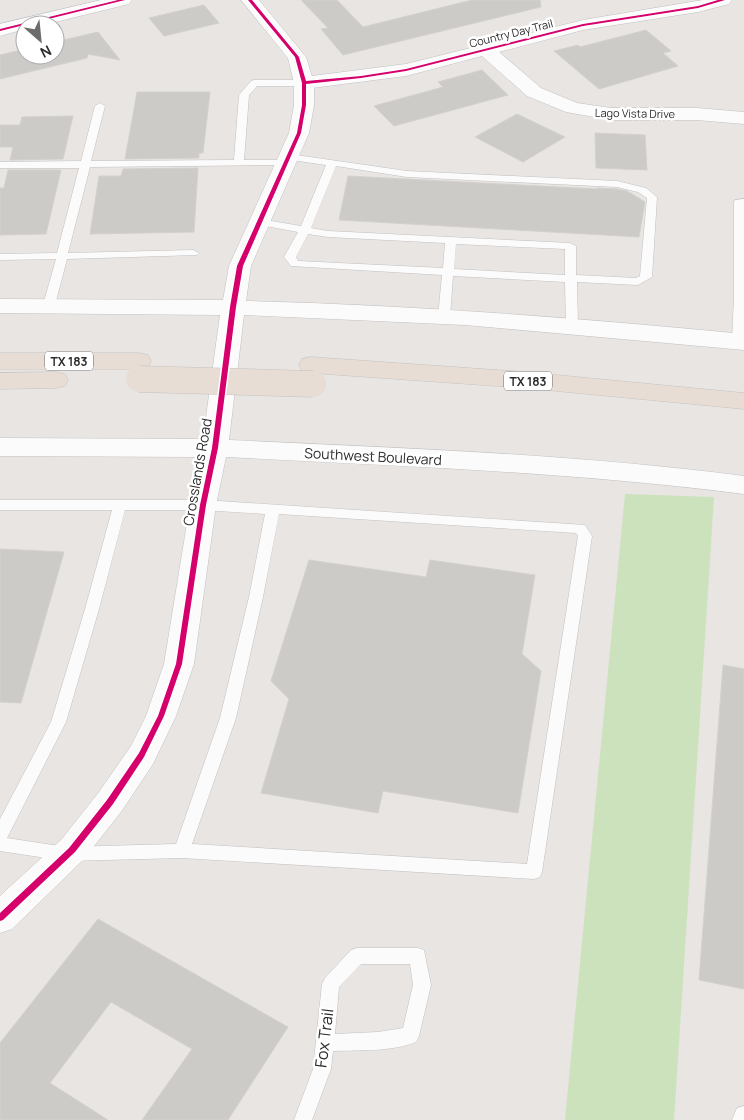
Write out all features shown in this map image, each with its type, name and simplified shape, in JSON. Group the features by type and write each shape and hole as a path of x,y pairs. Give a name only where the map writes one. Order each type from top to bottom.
{"highway":[{"name":"TX 183","path":"0,361 139,370 525,380 744,401"},
{"name":"TX 183","path":"0,381 139,370"},
{"name":"TX 183","path":"312,375 744,419"}],"street":[{"path":"0,30 123,0"},
{"name":"Crosslands Road","path":"0,918 66,854 115,794 142,755 161,716 179,664 203,505 215,448 240,266 299,134 304,105 304,84 297,57 250,0"},
{"name":"Country Day Trail","path":"304,84 406,70 583,25 698,6 723,0"},
{"name":"Lago Vista Drive","path":"485,49 532,91 557,104 573,109 601,115 693,114 744,118"},
{"path":"0,306 233,307 572,326 741,341"},
{"name":"Southwest Boulevard","path":"0,447 215,448 591,468 687,477 744,485"}],"lane":[{"path":"239,164 244,95 254,83 304,84"},
{"path":"49,305 100,106"},
{"path":"0,164 239,164 287,160 332,162 407,174 617,184 642,190 652,197 646,277 638,282 571,280 295,264 290,257 305,230 332,162"},
{"path":"741,341 742,265 739,202 744,202"},
{"path":"260,222 328,234 570,246 572,326"},
{"path":"444,318 451,240"},
{"path":"0,257 193,253"},
{"path":"0,505 203,505 580,528 585,536 534,872 182,851 66,854 0,844"},
{"path":"0,835 58,722 92,610 120,505"},
{"path":"182,851 228,718 256,597 273,509"},
{"name":"Fox Trail","path":"304,1120 322,1069 324,1043 331,984 357,956 418,956 422,985 410,1036 378,1041 324,1043"},
{"path":"741,1120 744,1114"}],"green space":[{"path":"625,494 714,497 674,1120 565,1120"}],"building":[{"path":"301,0 337,0 363,27 472,0 540,0 541,7 343,55 321,29 328,28"},
{"path":"204,5 219,23 164,36 149,18"},
{"path":"646,30 671,51 663,53 678,66 599,89 554,51 578,45 580,47"},
{"path":"98,32 120,60 88,54 87,58 65,63 65,40"},
{"path":"15,51 15,65 58,65 0,79 0,55"},
{"path":"482,70 508,95 394,126 374,106 443,87 438,82"},
{"path":"137,92 210,92 203,153 199,153 199,158 125,159"},
{"path":"517,114 565,137 523,162 475,137"},
{"path":"73,116 63,159 10,160 13,147 0,147 0,125 20,125 22,117"},
{"path":"595,133 645,135 647,170 596,168"},
{"path":"198,168 194,232 90,234 99,176 121,176 123,169"},
{"path":"8,170 61,170 46,234 0,235 0,188 4,188"},
{"path":"348,176 617,189 627,191 645,202 639,237 339,220"},
{"path":"0,549 64,552 21,703 0,702"},
{"path":"309,560 426,577 430,560 535,575 522,654 541,671 518,813 383,791 378,813 261,793 289,699 271,681"},
{"path":"723,665 744,669 744,989 699,980"},
{"path":"98,919 288,1027 228,1120 142,1120 192,1049 111,1002 50,1083 108,1120 0,1120 0,1043"}],"cycle path":[{"path":"0,30 123,0"},
{"path":"0,918 72,850 110,802 142,755 161,716 179,664 203,505 215,448 240,266 299,133 304,105 304,83 297,57 250,0"},
{"path":"304,83 406,70 583,25 698,7 723,0"}]}
